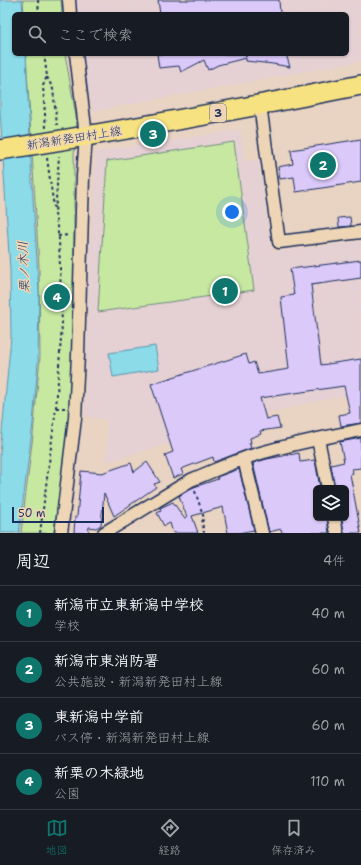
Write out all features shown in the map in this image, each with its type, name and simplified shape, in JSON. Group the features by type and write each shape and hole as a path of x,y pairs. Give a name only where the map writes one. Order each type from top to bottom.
{"main road":[{"name":"新潟新発田村上線","path":"0,150 260,106 361,85"}],"street":[{"path":"68,0 70,12"},
{"path":"61,533 74,418 78,356 83,176 76,56"},
{"path":"260,106 279,242 361,232"},
{"path":"104,533 125,528 191,480 244,459 318,439 361,430"},
{"path":"318,439 327,485"},
{"path":"244,459 262,533"},
{"path":"335,521 337,533"}],"path":[{"path":"38,0 39,12"},
{"path":"44,56 47,76 53,88 57,127"},
{"path":"46,128 43,86 47,76"},
{"path":"55,214 59,156"},
{"path":"40,533 56,408 62,324 59,239 47,158"},
{"path":"191,480 204,518 202,522 204,533"}],"shaded area":[{"path":"70,0 361,0 361,61 93,111 81,56 349,56 349,12 73,12"},
{"path":"240,130 245,161 259,160 272,252 361,241 361,392 273,411 107,462 107,420 85,416 89,250 94,208 95,152"}],"green space":[{"path":"23,0 61,0 62,12 24,12"},
{"path":"26,56 65,56 77,122 74,154 74,328 70,411 54,533 21,533 33,435 40,357 39,266"},
{"path":"234,142 254,290 98,312 107,161"}],"water":[{"name":"栗ノ木川","path":"0,0 22,0 23,12 12,12 12,56 26,56 39,292 38,362 33,423 19,533 0,533 0,453 11,337 10,270 0,111"},
{"path":"155,346 159,369 113,377 109,353"}],"building":[{"path":"158,0 279,0 280,12 160,12"},
{"path":"157,56 287,56 290,67 246,61 246,58 218,65 208,70 204,60 181,72 179,66 159,68"},
{"path":"361,139 361,182 296,192 294,177 280,179 278,167 293,164 291,150"},
{"path":"350,217 351,226 339,227 338,218"},
{"path":"361,260 361,278 311,285 321,365 361,359 361,423 341,426 339,415 350,413 344,386 260,398 266,419 277,417 280,428 260,431 261,434 250,438 251,443 249,443 251,448 214,462 213,457 181,469 183,474 173,478 165,455 173,452 151,384 246,354 249,364 254,362 258,374 289,369 281,297 294,295 290,269"},
{"path":"361,438 361,468 352,469 353,473 350,474 361,533 344,533 342,521 349,521 349,485 334,485 331,465 344,462 340,442"},
{"path":"299,453 300,462 315,460 319,485 313,485 313,521 327,521 329,533 282,533 281,529 269,532 253,463"},
{"path":"147,462 160,482 154,484 156,487 114,516 104,493 101,525 96,528 89,527 88,533 74,533 81,471 102,473 131,463 134,472"},
{"path":"239,469 254,530 228,533 223,507 192,516 198,533 173,533 170,523 164,526 157,513 161,511 160,508 173,502 184,518 187,517 179,496 194,487 218,479 217,477"}],"place":[{"name":"東新潟中学前","path":"153,134"},
{"name":"新潟市東消防署","path":"323,165"},
{"name":"新潟市立東新潟中学校","path":"225,291"},
{"name":"新栗の木緑地","path":"57,297"}]}
